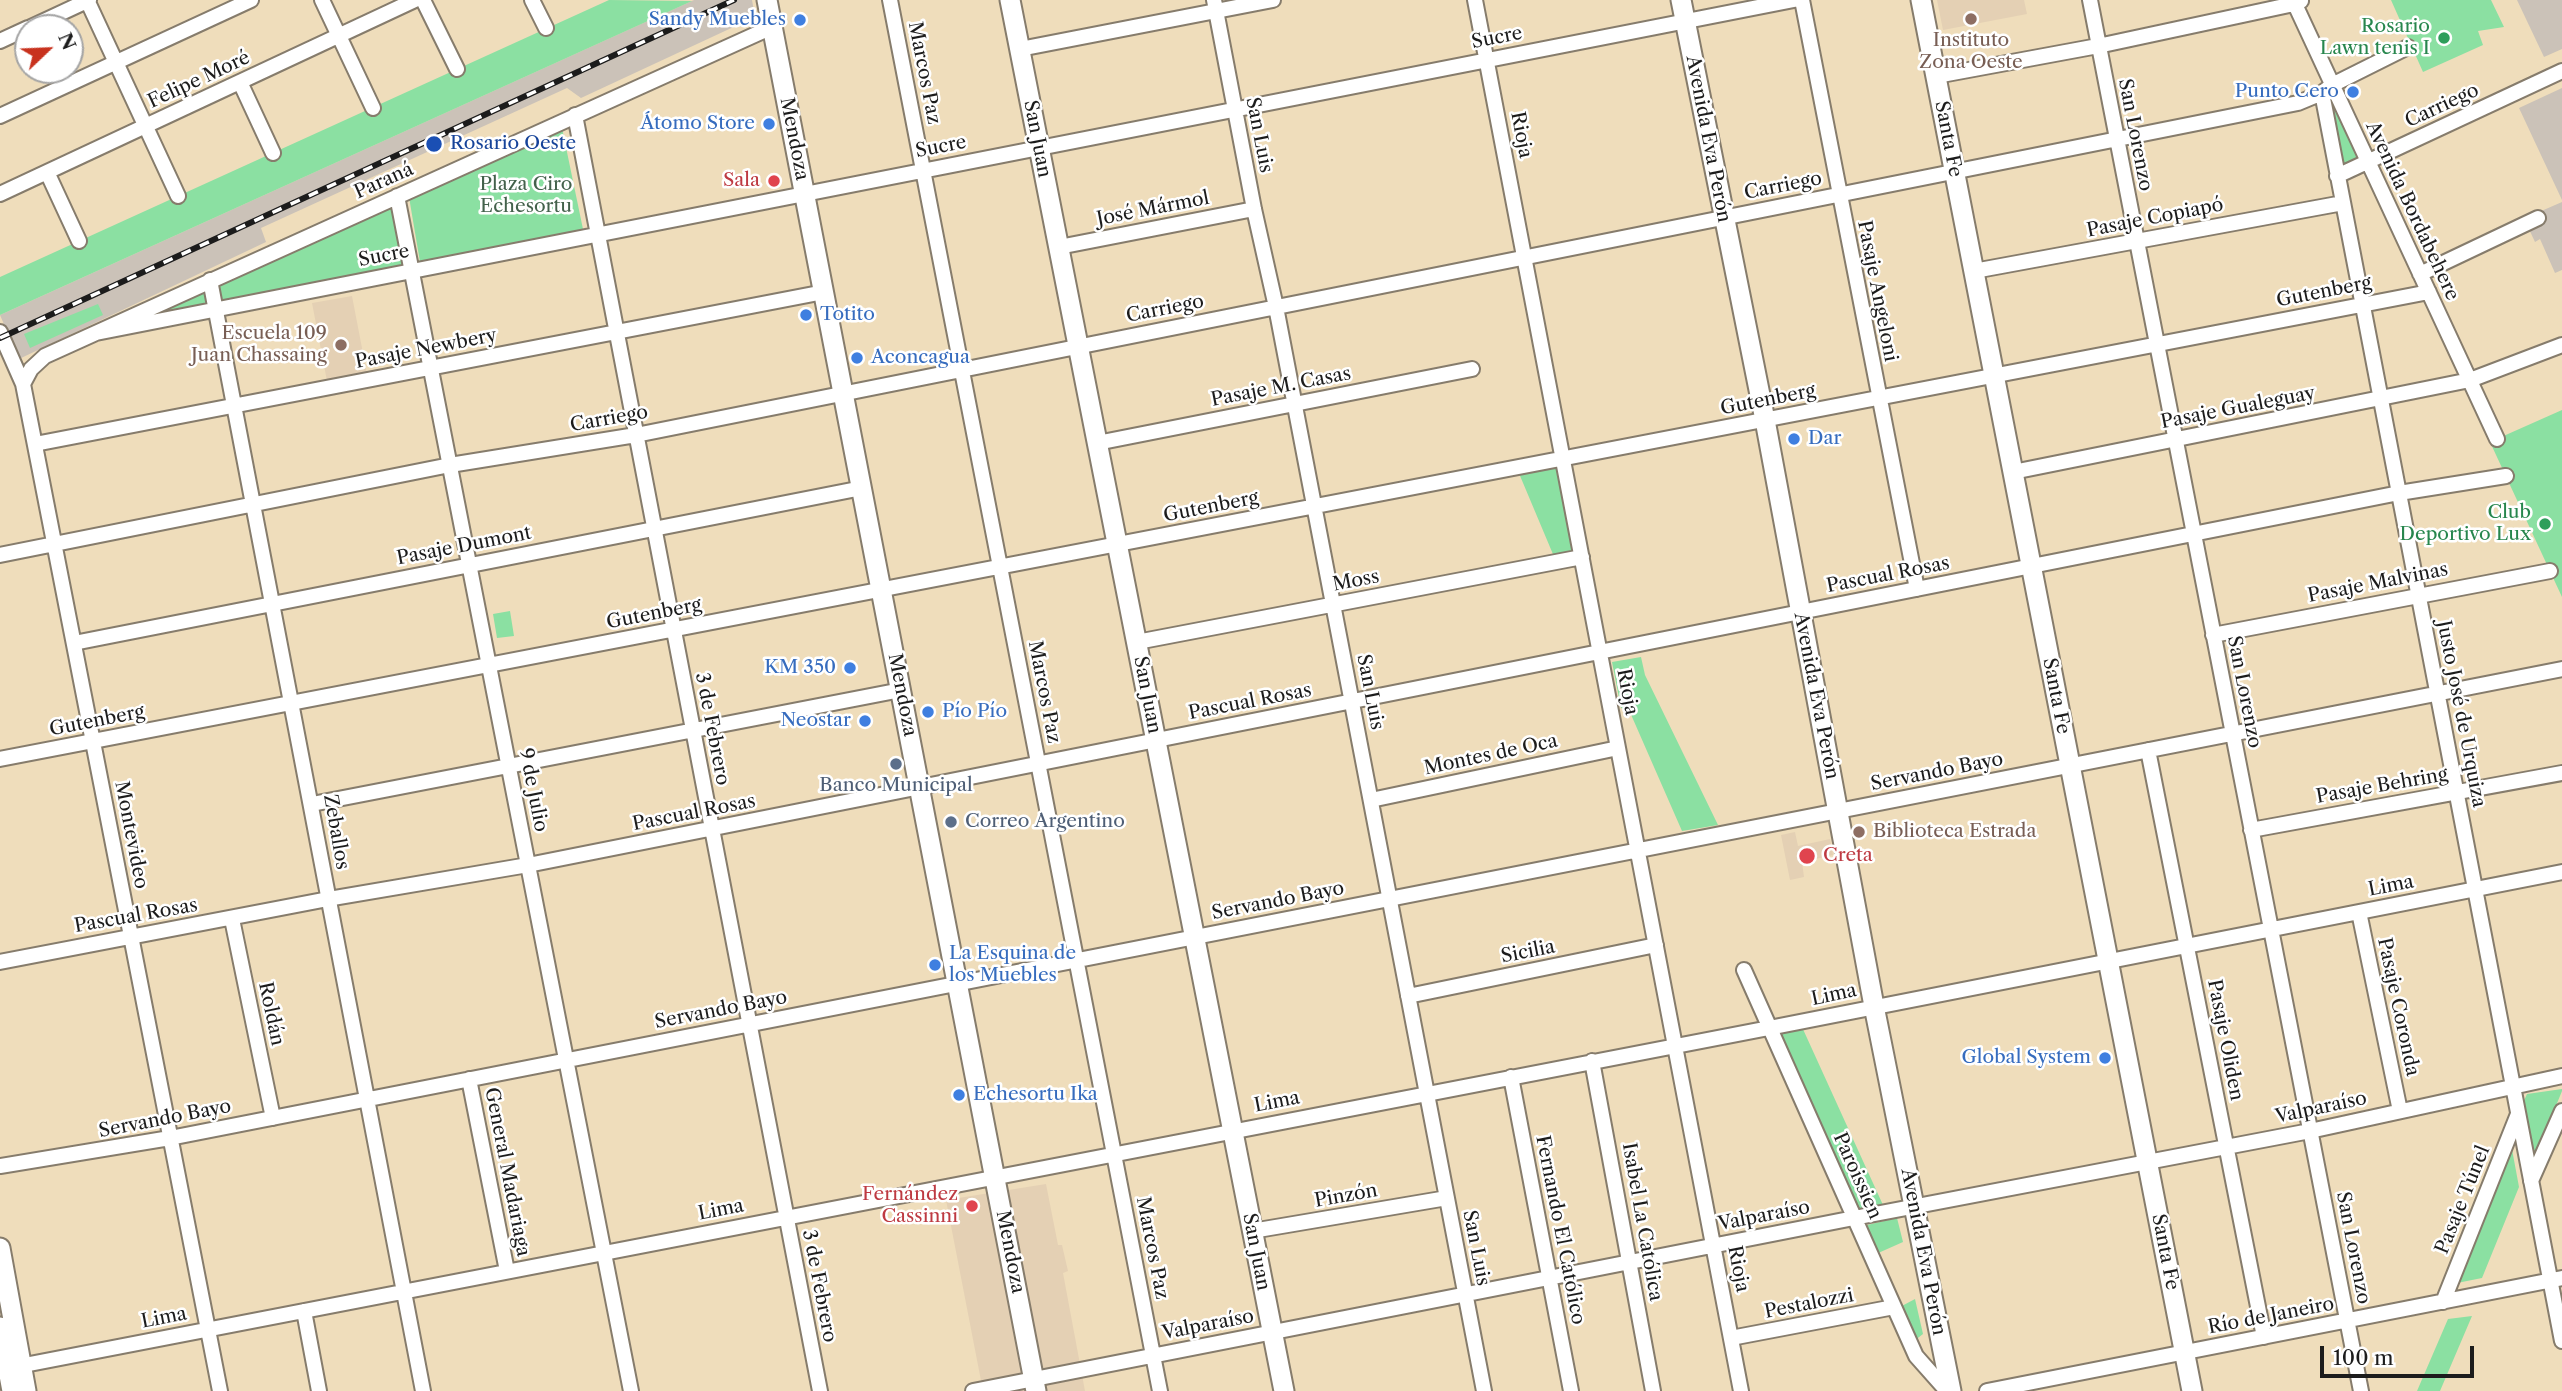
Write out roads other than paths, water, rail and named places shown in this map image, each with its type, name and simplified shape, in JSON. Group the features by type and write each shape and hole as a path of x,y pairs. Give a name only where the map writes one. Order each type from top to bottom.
{"main road":[{"name":"Mendoza","path":"768,0 1035,1385"},
{"name":"San Juan","path":"1010,0 1284,1391"},
{"name":"Avenida Eva Perón","path":"1681,0 1765,420 1949,1391"},
{"name":"Santa Fe","path":"1922,0 2192,1391"},
{"path":"0,1248 12,1391"},
{"path":"0,1327 10,1368 26,1391"}],"street":[{"path":"58,14 88,0 178,196"},
{"path":"0,116 251,0"},
{"path":"323,0 373,107"},
{"name":"Felipe Moré","path":"0,194 415,0"},
{"path":"423,0 457,69"},
{"path":"532,0 546,28"},
{"name":"Marcos Paz","path":"890,0 1160,1391"},
{"path":"1020,49 1215,6 1273,0"},
{"name":"Rioja","path":"1475,0 1741,1391"},
{"name":"Sucre","path":"96,332 1794,0"},
{"name":"Pasaje Angeloni","path":"1802,0 1917,589"},
{"name":"San Lorenzo","path":"2090,0 2361,1391"},
{"path":"1936,76 2098,46 2297,1"},
{"name":"Avenida Bordabehere","path":"2297,1 2327,89 2368,161 2497,439"},
{"name":"San Luis","path":"1215,6 1390,899 1465,1294 1480,1390"},
{"name":"Paraná","path":"23,384 31,369 44,356 772,27"},
{"name":"Carriego","path":"0,555 450,465 636,435 2298,103 2408,47"},
{"name":"Carriego","path":"2337,176 2562,71"},
{"path":"240,82 273,153"},
{"name":"Justo José de Urquiza","path":"2327,89 2337,176 2531,1181 2556,1280 2562,1341"},
{"name":"3 de Febrero","path":"575,115 820,1391"},
{"path":"47,172 79,241"},
{"name":"9 de Julio","path":"397,196 631,1391"},
{"name":"Pasaje Copiapó","path":"1974,271 2343,203"},
{"name":"José Mármol","path":"1059,247 1254,209"},
{"path":"2420,274 2538,218"},
{"name":"Zeballos","path":"210,281 255,504 423,1391"},
{"name":"Pasaje Newbery","path":"35,444 824,292"},
{"name":"Gutenberg","path":"0,759 2429,292"},
{"name":"Montevideo","path":"0,332 23,384 220,1391"},
{"name":"Pasaje Gualeguay","path":"2013,472 2470,380 2562,345"},
{"name":"Pasaje M. Casas","path":"1097,443 1472,369"},
{"name":"Pascual Rosas","path":"0,962 131,935 528,865 2031,566 2399,494 2506,476"},
{"name":"Pasaje Dumont","path":"74,642 862,488"},
{"name":"Moss","path":"1136,642 1582,557"},
{"name":"Pasaje Malvinas","path":"2213,635 2550,571"},
{"name":"Servando Bayo","path":"0,1166 170,1138 2562,669"},
{"path":"312,804 901,690"},
{"name":"Montes de Oca","path":"1371,800 1618,748"},
{"name":"Pasaje Oliden","path":"2148,750 2264,1337"},
{"name":"Pasaje Behring","path":"2251,830 2562,773"},
{"name":"Lima","path":"10,1368 2562,872"},
{"name":"Pasaje Coronda","path":"2359,912 2400,1111"},
{"name":"Roldán","path":"232,919 273,1118"},
{"name":"Sicilia","path":"1408,996 1656,946"},
{"name":"Paroissien","path":"1744,970 1916,1356 1949,1391"},
{"name":"Isabel La Católica","path":"1592,1061 1653,1391"},
{"name":"Valparaíso","path":"974,1391 1035,1385 1154,1356 1272,1332 2310,1131 2562,1076"},
{"name":"Fernando El Católico","path":"1511,1077 1571,1391"},
{"name":"General Madariaga","path":"469,1079 507,1271"},
{"path":"2531,1181 2562,1111"},
{"name":"Pasaje Túnel","path":"2443,1301 2518,1114"},
{"name":"Pinzón","path":"1252,1231 1447,1198"},
{"name":"Río de Janeiro","path":"1987,1391 2556,1280"},
{"name":"Pestalozzi","path":"1731,1338 1894,1307"},
{"path":"304,1311 319,1391"}],"railway":[{"path":"0,338 734,0"}],"place":[{"name":"Instituto Zona Oeste","path":"1971,19"},
{"name":"Sandy Muebles","path":"800,20"},
{"name":"Rosario Lawn tenis I","path":"2444,38"},
{"name":"Punto Cero","path":"2353,92"},
{"name":"Átomo Store","path":"769,124"},
{"name":"Rosario Oeste","path":"434,144"},
{"name":"Sala","path":"774,181"},
{"name":"Totito","path":"806,315"},
{"name":"Escuela 109 Juan Chassaing","path":"341,345"},
{"name":"Aconcagua","path":"857,358"},
{"name":"Dar","path":"1794,439"},
{"name":"Club Deportivo Lux","path":"2545,524"},
{"name":"KM 350","path":"850,668"},
{"name":"Pío Pío","path":"928,712"},
{"name":"Neostar","path":"865,721"},
{"name":"Banco Municipal","path":"896,764"},
{"name":"Correo Argentino","path":"951,822"},
{"name":"Biblioteca Estrada","path":"1859,832"},
{"name":"Creta","path":"1807,856"},
{"name":"La Esquina de los Muebles","path":"935,965"},
{"name":"Global System","path":"2105,1058"},
{"name":"Echesortu Ika","path":"959,1095"},
{"name":"Fernández Cassinni","path":"972,1206"}],"park label":[{"name":"Plaza Ciro Echesortu","path":"526,196"}]}
